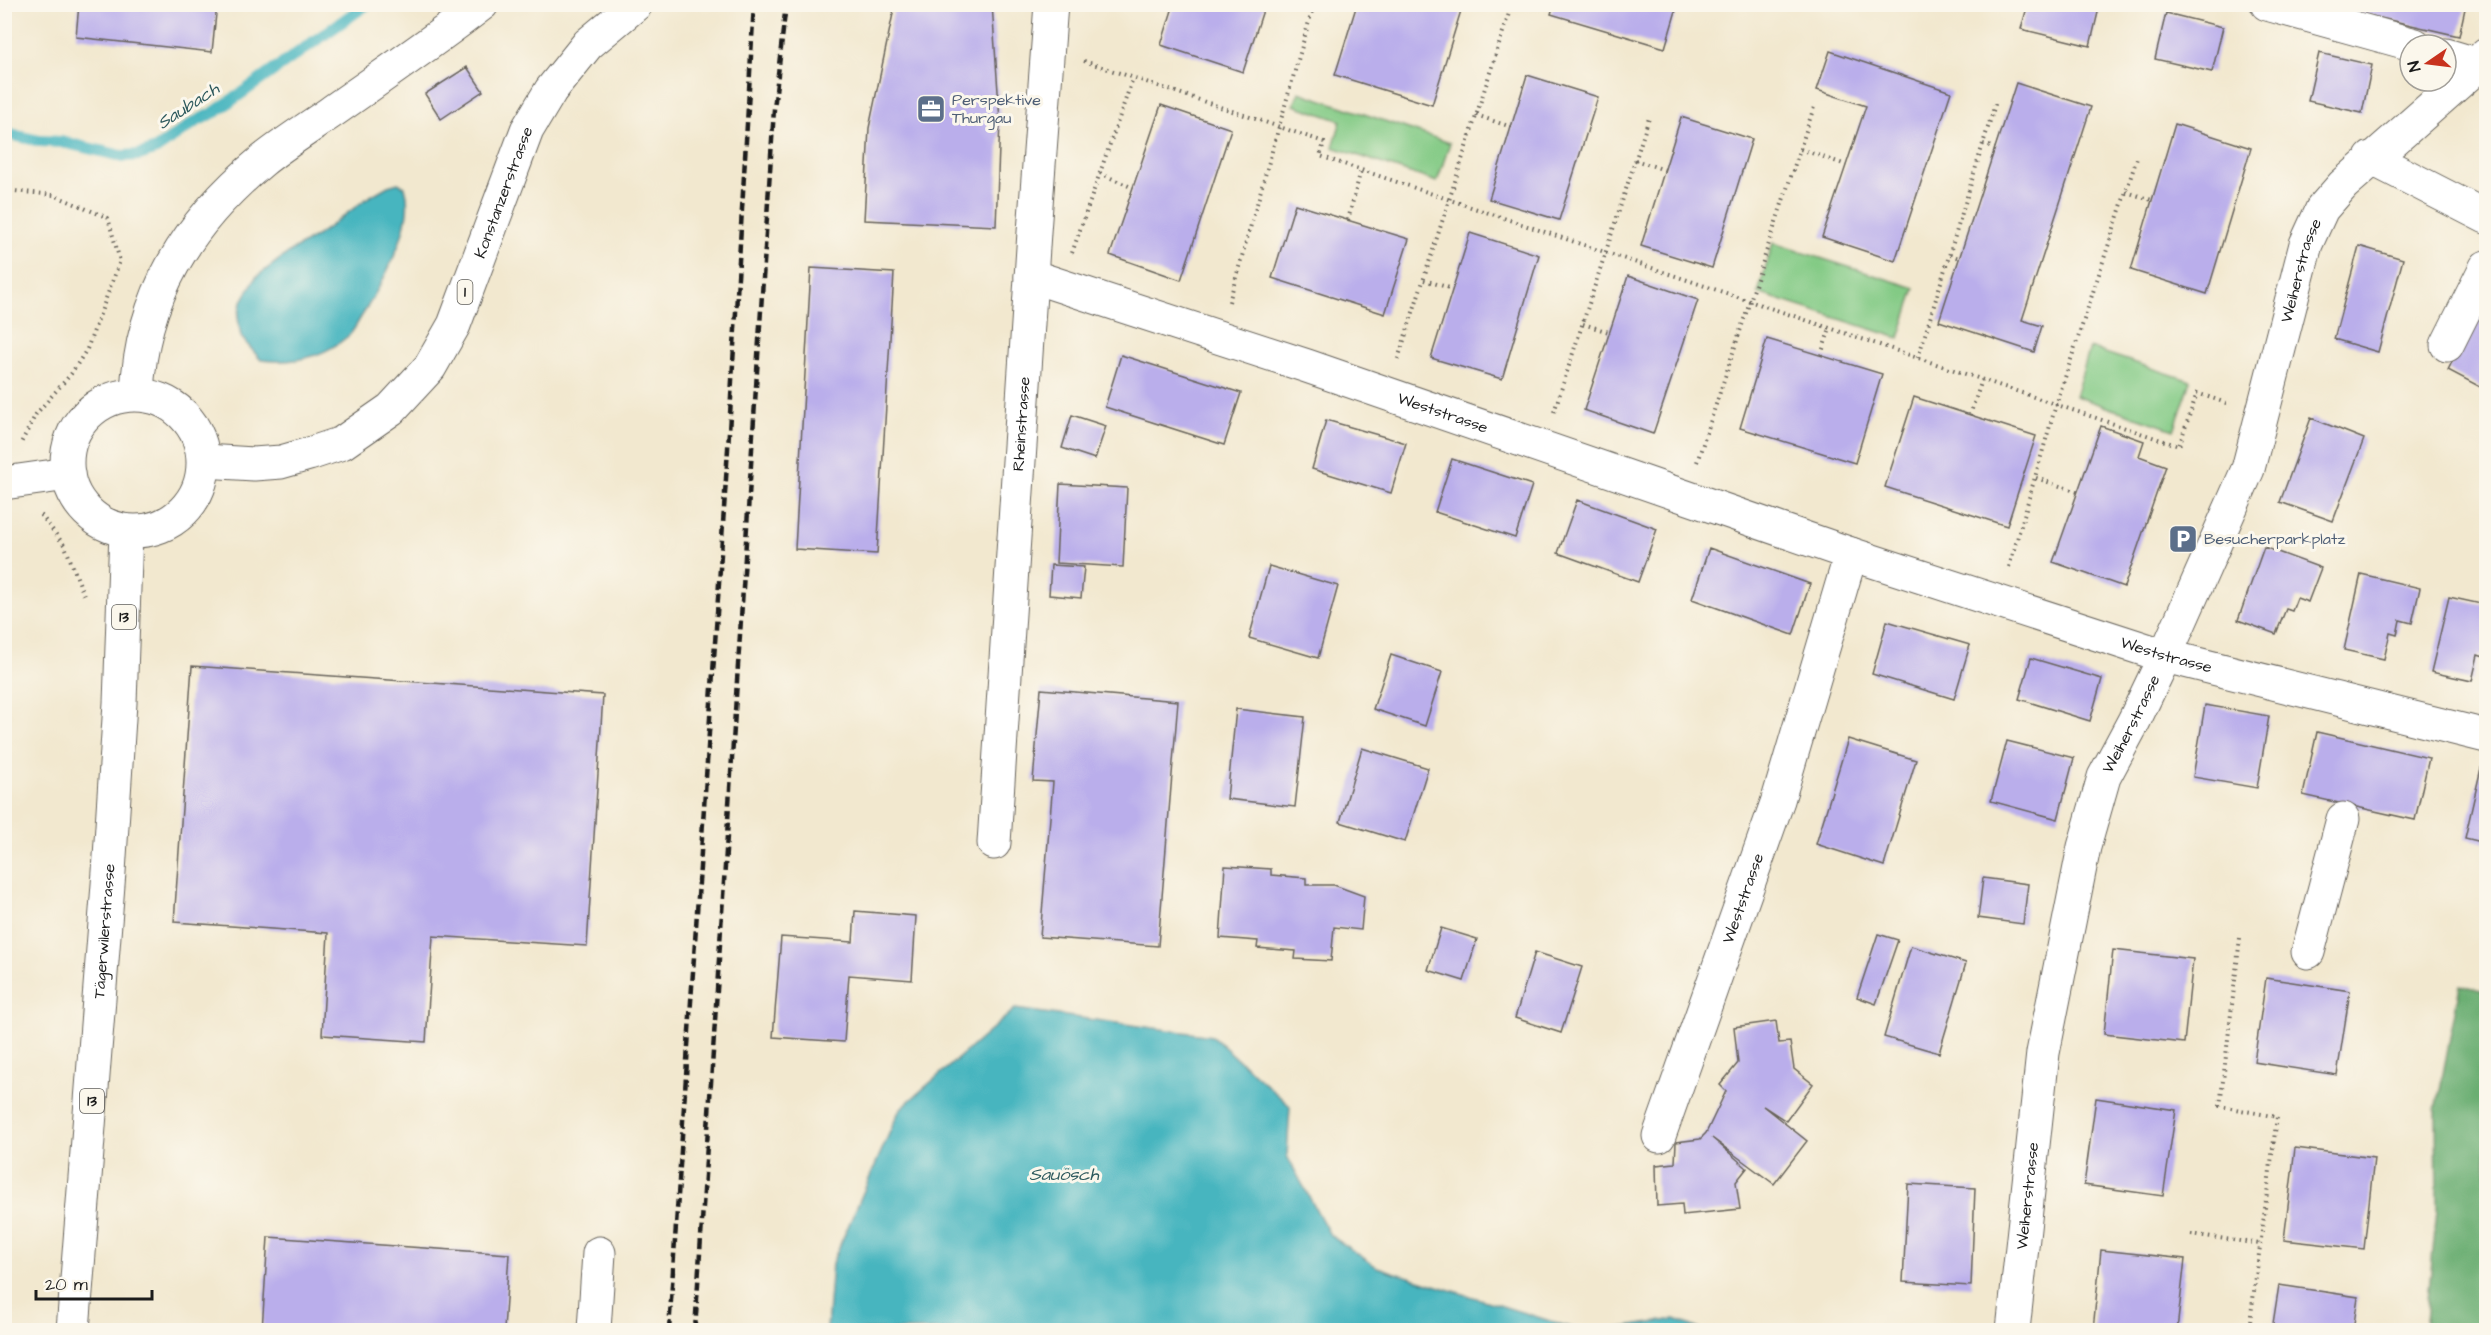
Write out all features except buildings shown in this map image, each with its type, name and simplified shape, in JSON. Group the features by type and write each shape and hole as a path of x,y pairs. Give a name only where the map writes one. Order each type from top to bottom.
{"street":[{"path":"137,394 138,364 158,291 176,254 201,220 263,160 482,4"},
{"name":"Konstanzerstrasse","path":"204,460 254,464 281,462 309,454 342,443 362,431 399,401 430,367 454,325 527,130 551,90 588,44 636,4"},
{"name":"Rheinstrasse","path":"994,843 1046,281 1049,49 1052,4"},
{"path":"2267,4 2398,40"},
{"name":"Weiherstrasse","path":"2458,57 2483,60"},
{"name":"Weiherstrasse","path":"2013,1330 2043,1053 2084,847 2104,777 2134,722 2165,656 2248,469 2306,244 2322,209 2371,158 2483,60"},
{"path":"2371,158 2487,217"},
{"path":"2447,345 2487,267"},
{"name":"Weststrasse","path":"1046,281 1387,394 1851,554 2165,656 2487,736"},
{"path":"137,394 157,398 176,407 190,422 200,440 204,460 201,484 189,505 172,521 150,530 126,531 106,525 88,512 75,495 68,474 68,450 77,428 92,409 113,398 137,394"},
{"path":"12,482 68,474"},
{"name":"Tägerwilerstrasse","path":"73,1330 110,860 121,692 126,531"},
{"name":"Weststrasse","path":"1659,1136 1778,801 1851,554"},
{"path":"2308,952 2343,819"},
{"path":"594,1330 599,1253"}],"path":[{"path":"1219,338 1314,4"},
{"path":"1387,394 1512,4"},
{"path":"1049,49 1324,142 1320,156 2179,446 2197,393 2262,415"},
{"path":"1046,281 1100,173 1133,78"},
{"path":"1918,358 1996,101"},
{"path":"1685,497 1814,106"},
{"path":"1476,115 1511,127"},
{"path":"1543,447 1648,118"},
{"path":"1983,144 1995,148"},
{"path":"1800,149 1846,165"},
{"path":"1998,602 2056,405 2137,158"},
{"path":"1635,160 1665,170"},
{"path":"1348,220 1361,170"},
{"path":"1100,173 1133,188"},
{"path":"4,190 54,195 108,218 120,261 87,349 71,374 36,414 24,435 12,482"},
{"path":"2126,192 2152,200"},
{"path":"1950,255 1959,258"},
{"path":"1424,280 1453,289"},
{"path":"1583,324 1610,332"},
{"path":"1821,355 1830,328"},
{"path":"1970,415 1982,380"},
{"path":"2036,478 2078,492"},
{"path":"2240,938 2220,1106 2277,1117 2249,1330"},
{"path":"2191,1234 2260,1244"}],"green space":[{"path":"1299,92 1450,143 1437,182 1333,147 1341,121 1294,105"},
{"path":"1773,243 1915,288 1899,338 1758,293"},
{"path":"2090,348 2191,381 2174,430 2075,396"},
{"path":"2460,985 2486,991 2486,1330 2425,1330 2437,1210 2436,1110"}],"water":[{"path":"398,183 405,187 407,202 402,235 388,270 352,332 328,350 317,355 296,360 261,360 241,337 238,317 241,303 256,277 369,197"},
{"name":"Sauösch","path":"1015,1009 1212,1036 1290,1106 1287,1156 1330,1235 1377,1267 1579,1330 827,1330 832,1263 900,1109"},
{"path":"1675,1319 1701,1330 1608,1330"}],"waterway":[{"name":"Saubach","path":"4,133 40,141 62,142 122,156 139,155 156,149 195,122 215,112 367,4"}],"railway":[{"path":"669,1330 728,449 754,4"},
{"path":"695,1330 774,109 786,4"}],"place":[{"name":"Perspektive Thurgau","path":"931,109"},
{"name":"Besucherparkplatz","path":"2183,539"}]}
